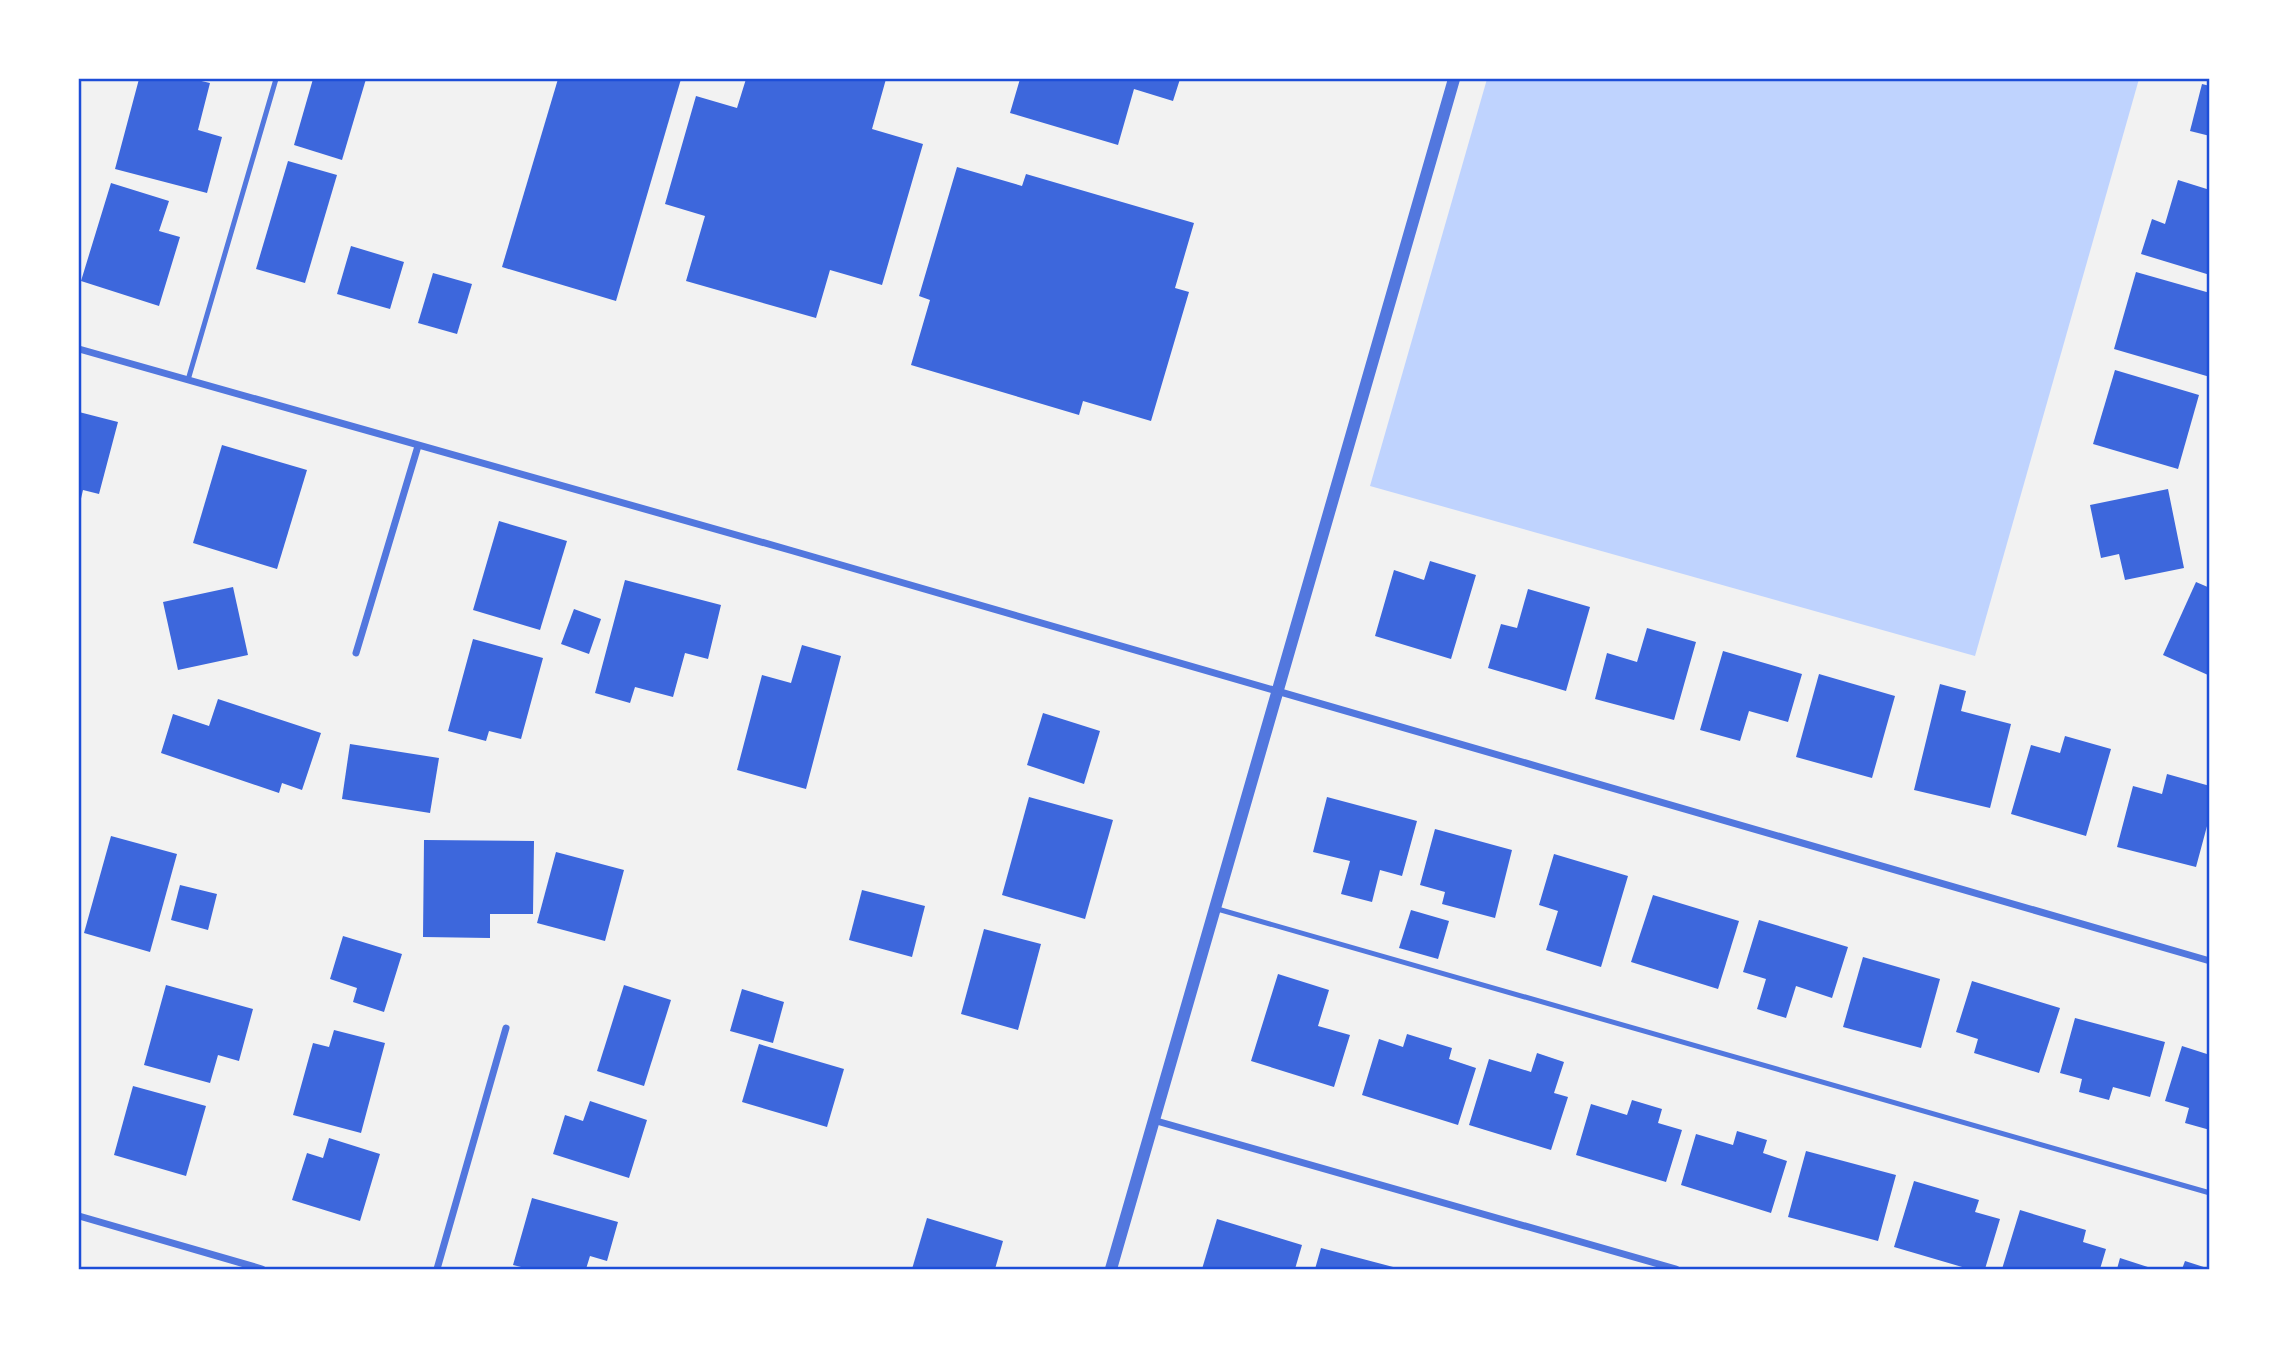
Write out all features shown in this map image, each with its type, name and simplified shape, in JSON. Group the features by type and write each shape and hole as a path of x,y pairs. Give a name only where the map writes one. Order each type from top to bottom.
{"street":[{"path":"1111,1269 1454,79"},
{"path":"79,349 793,551 2210,961"},
{"path":"356,653 418,446"},
{"path":"437,1269 506,1028"},
{"path":"1153,1120 1676,1269"},
{"path":"79,1216 262,1269"}],"lane":[{"path":"188,380 276,79"},
{"path":"1214,908 2210,1193"}],"water":[{"path":"1487,79 2139,79 1975,656 1370,486"}],"building":[{"path":"139,79 193,79 210,83 198,130 222,137 207,193 115,169"},
{"path":"313,79 366,79 342,160 294,145"},
{"path":"558,79 681,79 616,301 502,267"},
{"path":"746,79 886,79 872,129 923,144 882,285 830,270 816,318 686,281 705,216 665,204 696,96 737,108"},
{"path":"1020,79 1180,79 1173,101 1134,89 1118,145 1010,113"},
{"path":"2202,84 2210,86 2210,136 2190,131"},
{"path":"288,161 337,175 305,283 256,269"},
{"path":"957,167 1022,186 1026,174 1194,223 1175,288 1189,292 1151,421 1083,401 1079,415 911,365 930,300 919,296"},
{"path":"2178,180 2210,190 2210,275 2141,254 2152,219 2165,224"},
{"path":"111,183 169,201 159,231 180,237 159,306 81,281"},
{"path":"351,246 404,262 390,309 337,294"},
{"path":"2136,272 2210,293 2210,377 2114,349"},
{"path":"433,273 472,284 457,334 418,323"},
{"path":"2115,370 2199,395 2178,469 2093,444"},
{"path":"79,412 118,422 99,494 83,490 80,503"},
{"path":"222,445 307,470 277,569 193,543"},
{"path":"2168,489 2184,568 2125,580 2119,554 2101,558 2090,505"},
{"path":"499,521 567,541 540,630 473,610"},
{"path":"1430,561 1476,575 1451,659 1375,636 1394,570 1424,580"},
{"path":"625,580 721,605 708,659 685,653 673,697 635,687 630,703 595,693"},
{"path":"2196,582 2210,588 2208,675 2163,655"},
{"path":"233,587 248,655 178,670 163,602"},
{"path":"1528,589 1590,607 1566,691 1488,668 1501,624 1517,628"},
{"path":"574,609 601,619 589,654 561,644"},
{"path":"1647,628 1696,642 1674,720 1595,699 1607,653 1637,662"},
{"path":"473,639 543,658 521,739 489,731 486,741 448,731"},
{"path":"802,645 841,656 806,789 737,770 762,675 791,683"},
{"path":"1723,651 1802,674 1788,722 1749,711 1740,741 1700,730"},
{"path":"1819,674 1895,696 1872,778 1796,757"},
{"path":"1940,684 1966,691 1961,711 2011,724 1990,808 1914,790"},
{"path":"218,699 321,733 302,790 282,783 279,793 161,753 173,714 209,726"},
{"path":"1043,713 1100,731 1084,784 1027,765"},
{"path":"2065,736 2111,749 2086,836 2011,814 2031,745 2060,753"},
{"path":"350,744 439,758 430,813 342,799"},
{"path":"2167,774 2210,786 2210,815 2196,867 2117,847 2133,786 2162,794"},
{"path":"1029,797 1113,820 1085,919 1002,895"},
{"path":"1327,797 1417,821 1402,876 1380,870 1372,902 1341,894 1350,861 1313,852"},
{"path":"1435,829 1512,850 1495,918 1442,904 1445,892 1420,885"},
{"path":"111,836 177,854 150,952 84,933"},
{"path":"424,840 534,841 533,914 490,914 490,938 423,937"},
{"path":"556,852 624,870 605,941 537,923"},
{"path":"1554,854 1628,876 1601,967 1546,950 1558,911 1539,905"},
{"path":"180,885 217,894 208,930 171,920"},
{"path":"862,890 925,906 912,957 849,940"},
{"path":"1653,895 1739,921 1718,989 1631,962"},
{"path":"1411,910 1449,921 1438,959 1399,948"},
{"path":"1759,920 1848,947 1832,998 1796,986 1786,1018 1757,1009 1766,979 1743,972"},
{"path":"984,929 1041,944 1018,1030 961,1014"},
{"path":"343,936 402,954 384,1012 353,1002 357,988 330,979"},
{"path":"1863,957 1940,979 1921,1048 1843,1027"},
{"path":"1278,974 1329,990 1318,1026 1350,1035 1334,1087 1251,1061"},
{"path":"1972,981 2060,1008 2039,1073 1974,1053 1978,1039 1956,1032"},
{"path":"166,985 253,1009 239,1061 218,1055 210,1083 144,1065"},
{"path":"624,985 671,1000 644,1086 597,1071"},
{"path":"742,989 784,1002 773,1043 730,1031"},
{"path":"2075,1018 2165,1042 2150,1097 2113,1087 2109,1100 2079,1092 2082,1079 2060,1073"},
{"path":"334,1030 385,1043 361,1133 293,1115 313,1043 329,1047"},
{"path":"1407,1034 1452,1048 1449,1059 1476,1068 1458,1125 1362,1095 1379,1039 1403,1047"},
{"path":"759,1044 844,1069 827,1127 742,1102"},
{"path":"2182,1046 2210,1055 2210,1130 2185,1123 2189,1108 2165,1101"},
{"path":"1537,1053 1564,1062 1554,1093 1568,1097 1551,1150 1469,1125 1489,1059 1531,1072"},
{"path":"133,1086 206,1106 186,1176 114,1155"},
{"path":"1632,1100 1662,1109 1658,1123 1682,1130 1666,1182 1576,1155 1591,1104 1627,1115"},
{"path":"590,1101 647,1120 629,1178 553,1154 565,1115 583,1121"},
{"path":"1737,1131 1767,1140 1763,1153 1787,1161 1771,1213 1681,1185 1696,1134 1733,1145"},
{"path":"329,1138 380,1154 360,1221 292,1200 307,1153 323,1158"},
{"path":"1806,1151 1896,1175 1878,1241 1788,1217"},
{"path":"1914,1181 1979,1200 1975,1212 2000,1219 1985,1269 1969,1269 1894,1247"},
{"path":"532,1198 618,1222 607,1261 590,1256 586,1269 529,1269 513,1265"},
{"path":"2020,1210 2086,1230 2083,1242 2106,1249 2100,1269 2002,1269"},
{"path":"927,1218 1003,1241 995,1269 912,1269"},
{"path":"1217,1219 1302,1245 1295,1269 1202,1269"},
{"path":"1321,1248 1397,1268 1397,1269 1315,1269"},
{"path":"2120,1258 2154,1269 2117,1269"},
{"path":"2185,1261 2210,1269 2182,1269"}]}
